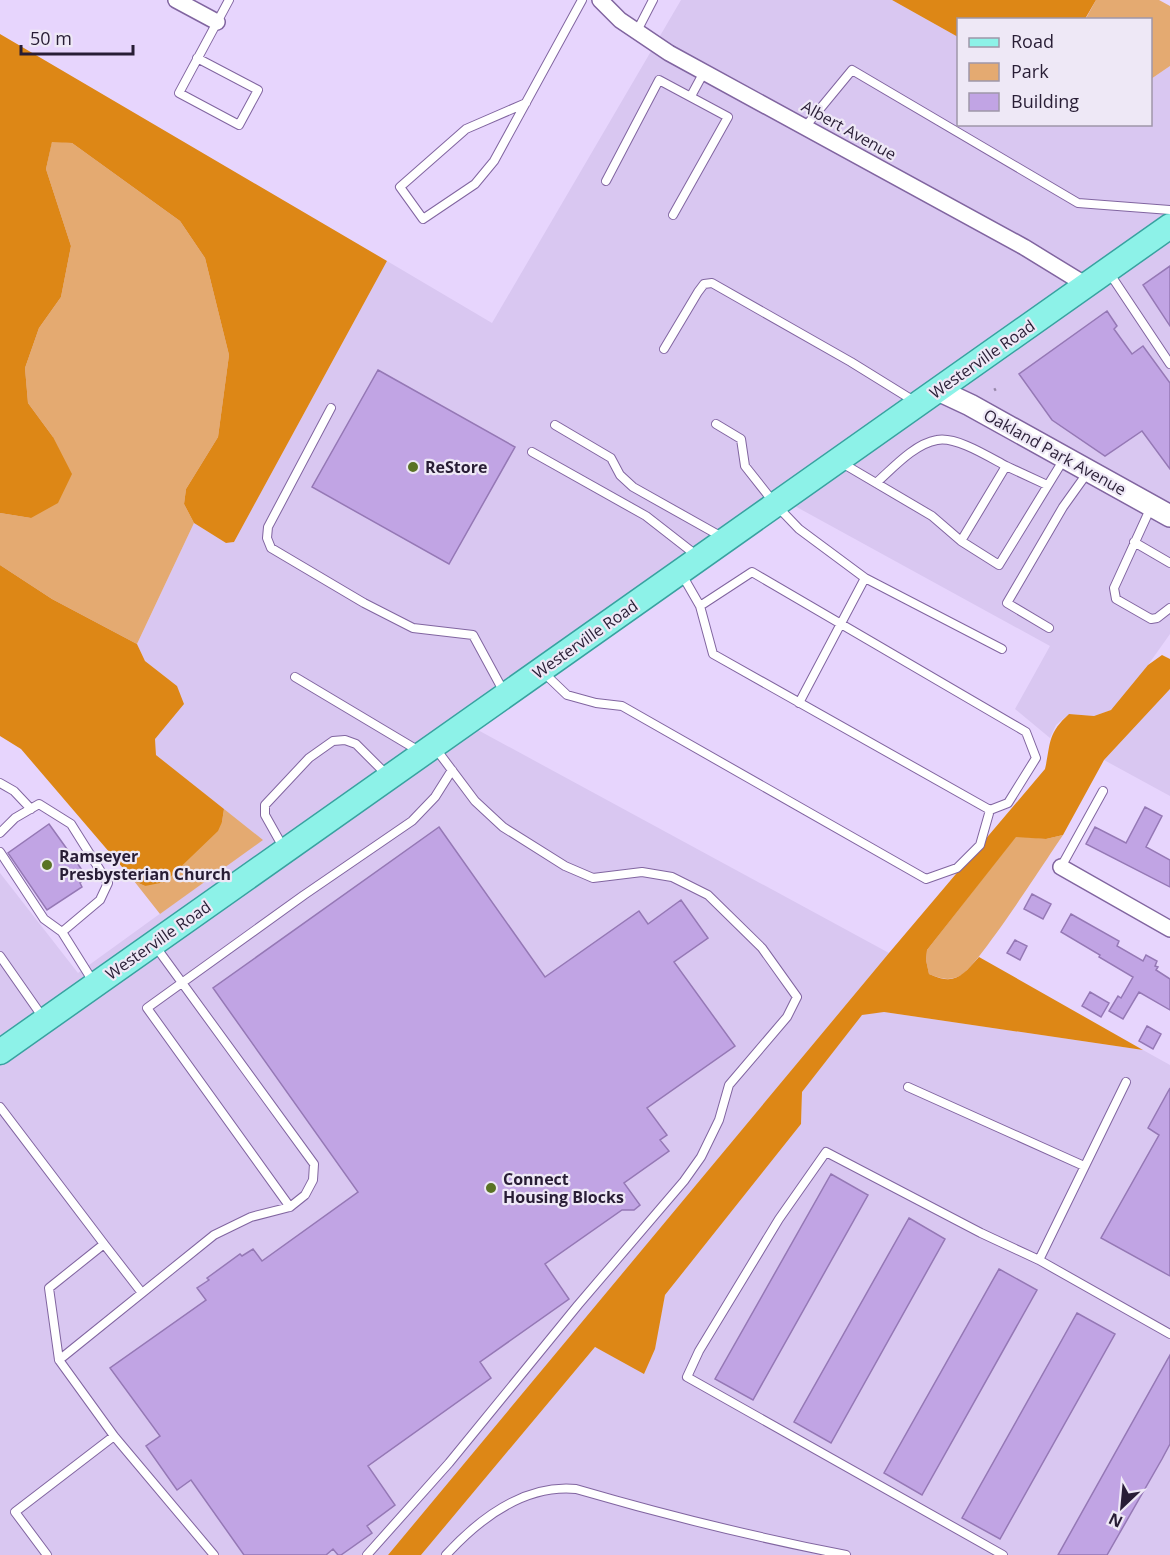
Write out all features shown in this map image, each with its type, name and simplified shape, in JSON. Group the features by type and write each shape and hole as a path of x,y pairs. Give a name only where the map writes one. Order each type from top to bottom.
{"main road":[{"name":"Westerville Road","path":"0,1052 1170,226"},
{"name":"Oakland Park Avenue","path":"938,390 970,405 1170,516"}],"street":[{"path":"176,0 217,22"},
{"name":"Albert Avenue","path":"604,2 620,20 669,53 1024,246 1086,285"},
{"path":"1061,867 1170,929"}],"lane":[{"path":"198,58 258,90 239,125 179,93 229,0"},
{"path":"526,103 466,129 400,187 423,219 475,184 494,161 526,103 582,0"},
{"path":"637,31 653,0"},
{"path":"805,127 852,70 1078,203 1170,210"},
{"path":"691,96 704,72"},
{"path":"606,181 659,80 691,96 728,117 673,215"},
{"path":"1108,270 1170,364"},
{"path":"664,349 698,292 704,284 712,283 851,362 918,404"},
{"path":"331,408 268,527 267,538 271,548 364,603 413,628 473,635 505,695"},
{"path":"716,424 741,439 745,466 799,530 865,578 1002,650"},
{"path":"555,425 611,458 620,475 633,487 726,539"},
{"path":"876,483 912,452 926,443 939,439 964,444 1047,485"},
{"path":"532,452 646,516 700,558"},
{"path":"837,461 932,516 961,541 999,565 1064,458"},
{"path":"961,541 1006,466"},
{"path":"1049,628 1007,603 1063,507 1089,471"},
{"path":"1151,506 1114,588 1116,599 1151,619 1157,618 1170,608"},
{"path":"1134,542 1170,563"},
{"path":"680,572 700,606 713,654 990,810"},
{"path":"700,606 752,572 1026,732 1036,758 1008,803 990,810"},
{"path":"800,703 865,578"},
{"path":"540,670 567,695 596,703 622,706 926,879 957,868 980,845 990,810"},
{"path":"295,677 428,749 452,770 475,801 503,827 565,866 593,878 642,872 672,877 708,895 762,948 797,998 787,1017 729,1085 719,1120 701,1157 684,1181 578,1305 449,1463 367,1555"},
{"path":"285,850 265,815 265,805 309,758 333,741 356,744 389,777"},
{"path":"290,1207 147,1008 304,895 412,821 435,797 452,770"},
{"path":"0,783 14,791 31,809"},
{"path":"1061,867 1103,791"},
{"path":"0,833 15,818 39,804 71,824 108,883 100,900 62,932"},
{"path":"0,818 8,825"},
{"path":"0,852 44,919 62,932 95,984"},
{"path":"59,1360 214,1235 251,1217 290,1207 305,1196 313,1180 314,1164 153,943"},
{"path":"0,956 45,1020"},
{"path":"1039,1260 1126,1082"},
{"path":"908,1087 1084,1166"},
{"path":"0,1107 142,1293"},
{"path":"1003,1555 687,1377 699,1351 779,1219 826,1152 981,1233 1039,1260 1170,1334"},
{"path":"104,1244 49,1288 59,1360 114,1436 214,1555"},
{"path":"42,1553 15,1512 114,1436"},
{"path":"446,1555 480,1521 507,1505 539,1491 560,1488 576,1489 665,1515 846,1555"}],"shaded area":[{"path":"681,0 892,0 957,36 957,126 1152,126 1152,78 1170,66 1170,634 1111,710 1094,716 1069,714 1056,725 1050,738 1015,709 1050,646 782,499 465,723 889,953 388,1555 0,1555 0,873 78,973 262,840 156,755 155,739 177,686 145,661 137,644 194,523 226,543 234,542 387,261 492,323"},
{"path":"892,0 1096,0 1086,18 957,18 957,36"},
{"path":"0,34 387,261 234,542 226,543 194,523 184,504 186,489 218,437 229,355 205,258 180,221 72,143 52,142 46,169 71,246 61,297 39,328 25,368 28,403 53,437 72,474 58,503 31,518 0,513"},
{"path":"0,565 52,599 137,644 145,661 177,686 184,704 155,739 156,755 224,809 218,831 165,882 145,886 134,881 21,749 0,736"},
{"path":"1162,655 1170,659 1170,689 1104,760 1063,835 1046,839 1016,837 927,950 926,960 929,974 952,979 963,974 979,957 1143,1050 884,1012 862,1015 802,1092 801,1124 665,1295 655,1349 644,1374 595,1347 421,1555 388,1555 1045,769 1053,733 1062,721 1069,714 1094,716 1111,710 1148,665"},
{"path":"1170,689 1170,796 1104,760"},
{"path":"884,1012 1143,1050 1170,1065 1170,1555 421,1555 595,1347 644,1373 654,1349 665,1295 801,1124 802,1092 862,1014"}],"green space":[{"path":"1096,0 1159,0 1170,6 1170,66 1152,78 1152,18 1086,18"},
{"path":"52,141 72,143 180,221 205,258 229,355 218,437 186,489 184,504 194,523 137,644 52,599 0,565 0,513 31,518 53,437 28,403 25,368 39,328 61,297 71,246 46,169"},
{"path":"224,809 263,840 160,914 134,881 145,886 222,822"},
{"path":"1063,835 996,934 968,969 960,976 948,979 929,974 926,960 927,950 1016,836 1046,839"}],"building":[{"path":"1170,266 1170,326 1143,285"},
{"path":"1107,311 1117,326 1114,329 1132,354 1143,346 1170,383 1170,469 1142,431 1105,456 1052,420 1019,374"},
{"name":"ReStore","path":"378,370 515,447 449,564 312,487"},
{"path":"1145,807 1162,816 1146,847 1170,860 1170,887 1086,844 1095,827 1126,843"},
{"name":"Ramseyer Presbysterian Church","path":"49,824 87,877 80,883 82,887 47,910 8,853"},
{"name":"Connect Housing Blocks","path":"439,827 545,977 639,911 648,924 681,900 708,938 674,962 735,1046 647,1108 667,1135 660,1140 669,1151 624,1183 640,1205 634,1210 622,1210 545,1264 569,1299 480,1362 491,1378 368,1466 395,1505 367,1526 372,1533 341,1555 333,1549 326,1555 244,1555 191,1480 177,1490 146,1446 160,1436 110,1368 206,1300 197,1288 240,1254 242,1256 253,1249 262,1261 358,1192 213,988"},
{"path":"1032,894 1051,904 1043,919 1024,909"},
{"path":"1071,914 1119,941 1117,946 1143,961 1146,955 1157,961 1156,970 1170,979 1170,1010 1139,992 1123,1019 1109,1011 1118,996 1121,998 1133,977 1061,932"},
{"path":"1015,940 1027,946 1020,960 1007,953"},
{"path":"1090,992 1109,1003 1101,1017 1082,1006"},
{"path":"1147,1026 1161,1034 1153,1049 1139,1041"},
{"path":"1170,1088 1170,1276 1101,1238 1159,1135 1148,1128"},
{"path":"831,1174 868,1195 753,1400 715,1379"},
{"path":"909,1218 945,1239 831,1443 794,1422"},
{"path":"999,1269 1037,1290 922,1495 884,1473"},
{"path":"1077,1313 1115,1334 1000,1539 962,1518"},
{"path":"1170,1355 1170,1444 1162,1459 1107,1555 1058,1555"}],"place":[{"name":"ReStore","path":"413,467"},
{"name":"Ramseyer Presbysterian Church","path":"47,865"},
{"name":"Connect Housing Blocks","path":"491,1188"}]}
